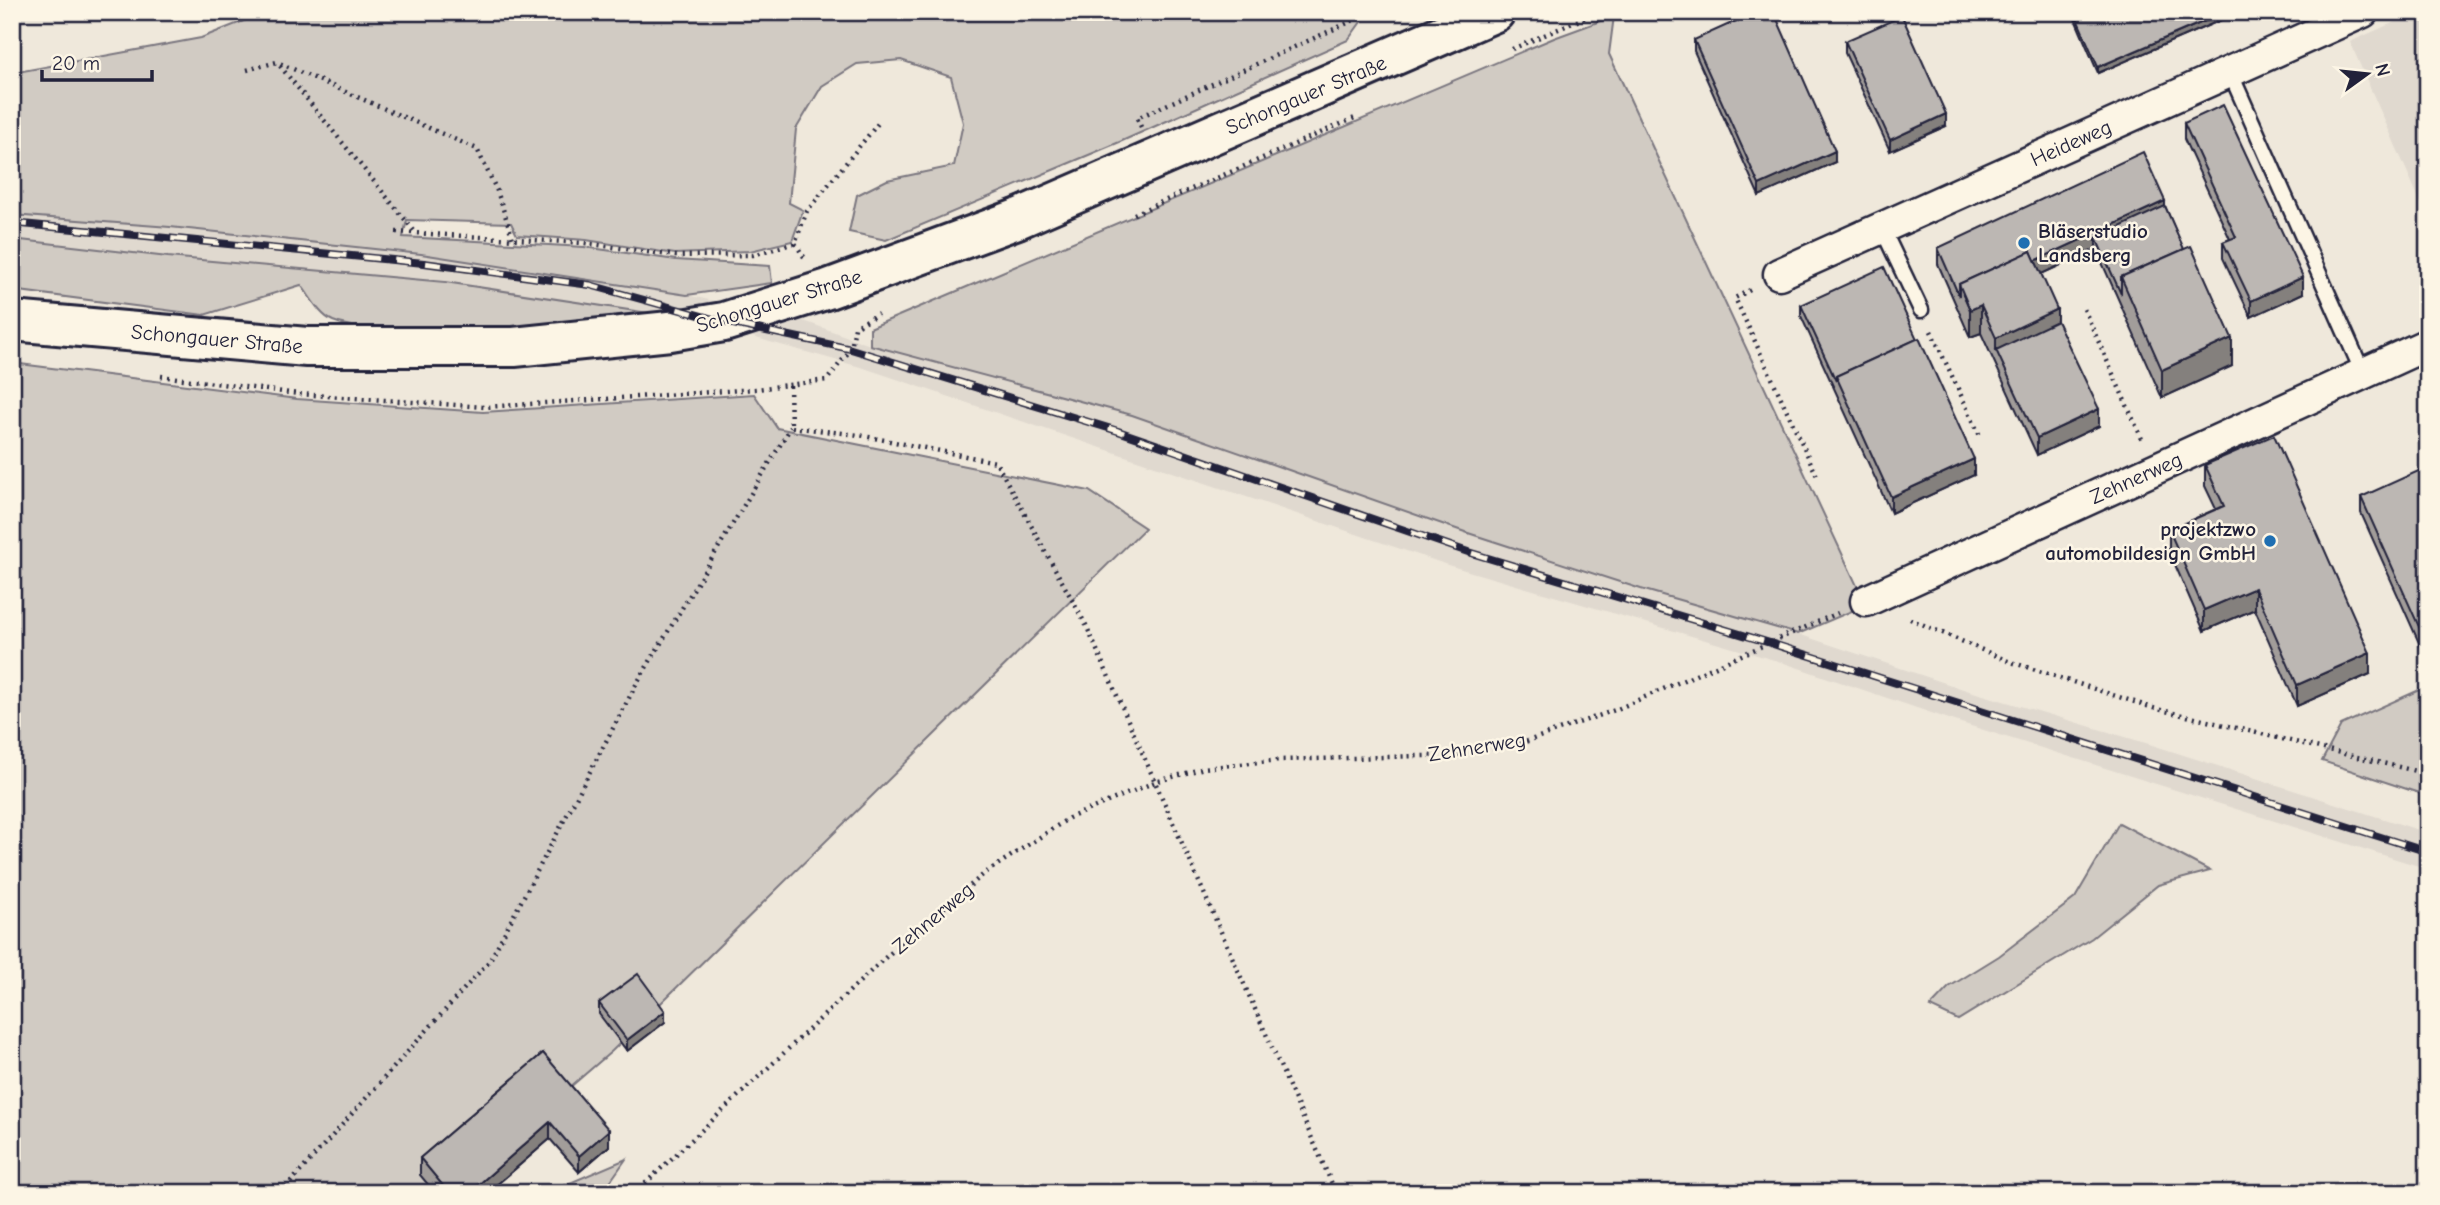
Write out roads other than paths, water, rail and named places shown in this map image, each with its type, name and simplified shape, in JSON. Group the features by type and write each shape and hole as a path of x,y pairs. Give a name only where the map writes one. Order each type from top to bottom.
{"main road":[{"name":"Schongauer Straße","path":"12,321 307,346 514,347 670,331 724,322 828,289 1017,219 1492,13"}],"street":[{"name":"Heideweg","path":"1779,274 2363,12"},
{"name":"Zehnerweg","path":"1866,601 2428,344"}],"lane":[{"path":"2230,72 2363,373"},
{"path":"1882,228 1921,310"}],"railway":[{"path":"12,223 424,263 590,285 724,322 851,349 1118,431 1468,552 1770,643 2428,852"}],"place":[{"name":"Bläserstudio Landsberg","path":"2024,243"},
{"name":"projektzwo automobildesign GmbH","path":"2270,541"}]}
